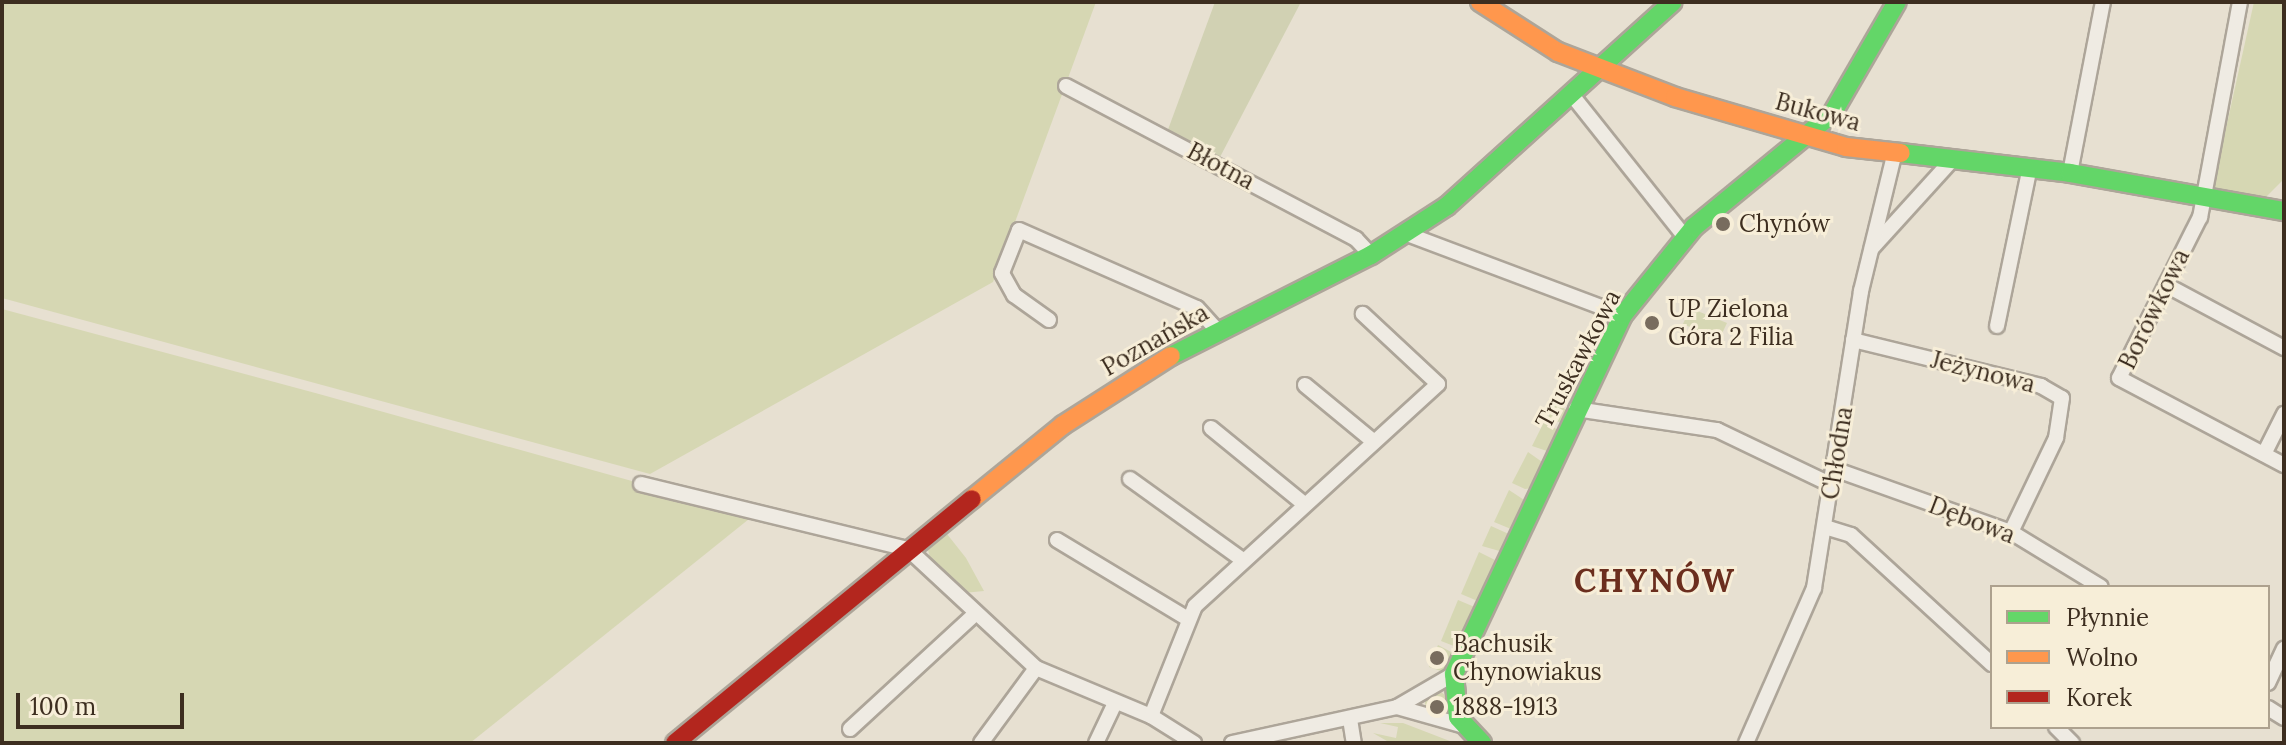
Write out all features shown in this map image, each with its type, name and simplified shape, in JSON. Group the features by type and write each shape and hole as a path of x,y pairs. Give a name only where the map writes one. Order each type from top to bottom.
{"street":[{"name":"Bukowa","path":"1480,2 1563,53 1675,97 1808,136 2029,171 2070,173 2202,202 2284,211"},
{"name":"Poznańska","path":"675,743 1063,425 1218,331 1407,234 1576,92 1673,2"},
{"name":"Truskawkowa","path":"1454,674 1576,409 1623,315 1685,237 1808,136 1844,98 1897,2"},
{"path":"2070,173 2103,2"},
{"name":"Borówkowa","path":"2240,2 2202,202 2166,285 2119,378 2284,465"},
{"path":"1563,53 1576,92 1685,237"},
{"name":"Błotna","path":"1066,86 1356,239 1371,255"},
{"name":"Chłodna","path":"1746,743 1804,618 1825,527 1853,340 1895,152"},
{"path":"1871,249 1952,160"},
{"path":"1997,326 2029,171"},
{"path":"1049,320 1014,295 1002,273 1019,230 1197,308 1218,331"},
{"path":"1407,234 1623,315"},
{"path":"2166,285 2284,348"},
{"path":"1151,716 1188,619 1240,558 1438,384 1363,314"},
{"name":"Jeżynowa","path":"1853,340 2041,386 2062,398 2056,438 2011,532"},
{"path":"1305,385 1373,441"},
{"path":"1576,409 1619,413 1746,440 1832,485"},
{"path":"2264,454 2284,414"},
{"path":"1211,428 1303,503"},
{"name":"Dębowa","path":"1834,469 2011,532 2098,585"},
{"path":"1130,479 1240,558"},
{"path":"641,484 908,549 1036,668 1151,716 1194,743"},
{"path":"1825,527 1851,535 1990,662"},
{"path":"1057,540 1188,619"},
{"path":"850,729 975,614"},
{"path":"2270,679 2284,649"},
{"path":"981,743 1036,668"},
{"path":"1232,743 1326,725 1397,707 1454,674"},
{"path":"1454,674 1453,702 1464,726 1482,743"},
{"path":"1096,743 1115,703"},
{"path":"1397,707 1464,726"},
{"path":"1350,719 1354,743"},
{"path":"1320,743 1326,725"}],"green space":[{"path":"2,2 1096,2 993,282 650,474 2,298"},
{"path":"1215,2 1301,2 1219,159 1166,135"},
{"path":"2254,2 2284,2 2284,179 2261,202 2211,196"},
{"path":"1690,308 1727,323 1719,340 1683,324"},
{"path":"2,309 754,515 470,743 2,743"},
{"path":"1557,403 1569,412 1563,423 1547,419"},
{"path":"1544,422 1558,430 1550,452 1532,446"},
{"path":"1528,452 1545,464 1533,488 1525,489 1512,483"},
{"path":"1509,490 1527,502 1511,529 1494,522"},
{"path":"1491,526 1511,535 1503,552 1482,546"},
{"path":"947,534 966,558 984,591 963,593 931,562 928,550"},
{"path":"1479,552 1499,562 1480,602 1461,594"},
{"path":"1458,600 1477,608 1459,648 1441,641"},
{"path":"1438,645 1455,654 1444,672 1429,667"},
{"path":"1436,691 1444,694 1447,702 1444,710 1436,713 1428,710 1425,702 1428,694"},
{"path":"1380,723 1403,723 1455,743 1387,741 1373,733 1396,738 1398,727"}],"traffic: fast":[{"path":"1171,356 1371,255 1447,206 1673,2"},
{"path":"1482,743 1458,717 1454,674 1623,315 1694,227 1832,114 1897,2"},
{"path":"1901,153 2070,173 2284,211"}],"traffic: slow":[{"path":"1480,2 1558,52 1675,97 1846,147 1901,153"},
{"path":"972,499 1063,425 1171,356"}],"traffic: jam":[{"path":"675,743 972,499"}],"place":[{"name":"Chynów","path":"1723,224"},
{"name":"UP Zielona Góra 2 Filia","path":"1652,323"},
{"name":"Bachusik Chynowiakus","path":"1437,658"},
{"name":"1888-1913","path":"1437,707"}],"district":[{"name":"CHYNÓW","path":"1655,581"}]}
